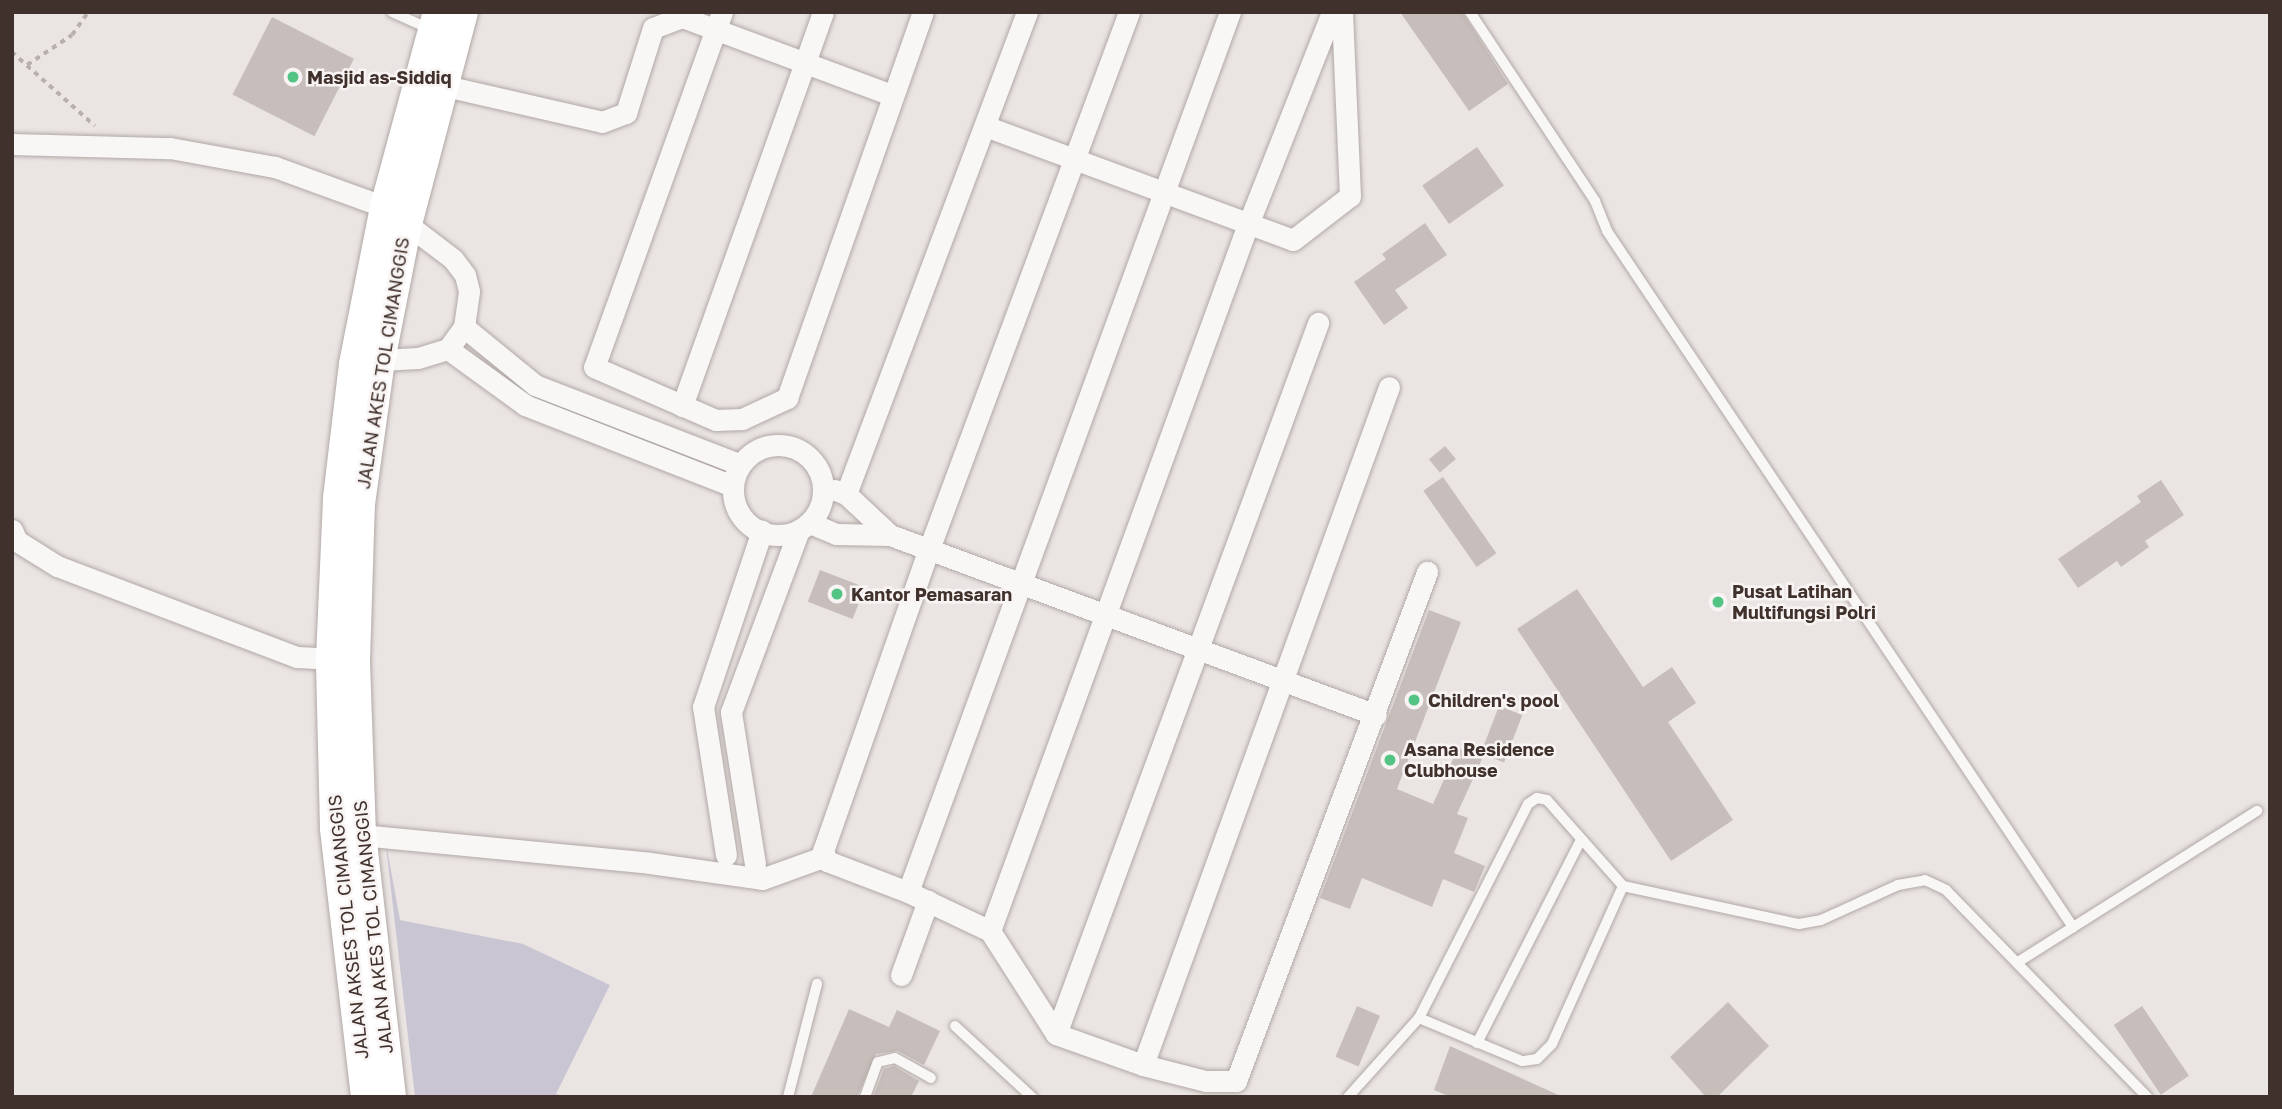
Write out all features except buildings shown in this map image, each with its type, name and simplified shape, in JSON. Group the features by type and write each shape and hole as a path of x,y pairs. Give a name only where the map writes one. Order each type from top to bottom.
{"main road":[{"path":"429,96 463,12"},
{"name":"JALAN AKSES TOL CIMANGGIS","path":"366,1097 335,828 343,660 338,498 352,378 429,96 435,21"},
{"name":"JALAN AKES TOL CIMANGGIS","path":"391,1097 343,660 396,216"}],"street":[{"path":"682,406 823,12"},
{"path":"718,21 594,368 716,420 742,419 787,398 923,12"},
{"path":"846,494 1027,12"},
{"path":"823,857 929,549 1072,159 1129,12"},
{"path":"908,892 1023,581 1161,194 1230,12"},
{"path":"990,931 1110,613 1247,227 1332,12"},
{"path":"985,126 1247,227 1293,240 1350,196 1342,12"},
{"path":"429,96 602,122 626,113 653,28 682,17 718,21 804,63 892,95"},
{"path":"12,144 170,148 275,167 396,216 453,259 465,275 469,291 464,327 448,349 418,358 380,360"},
{"path":"1056,1034 1318,323"},
{"path":"464,327 535,385 739,464"},
{"path":"448,349 525,405 730,485"},
{"path":"1143,1065 1389,387"},
{"path":"766,408 772,446"},
{"path":"755,864 731,712 804,527 821,510 825,486 812,461 800,452 772,446 754,449 739,464 730,485 733,502 751,526 762,531 782,534 804,527 836,534 890,535 1110,613 1377,715"},
{"path":"825,486 846,494 890,535"},
{"path":"12,530 18,541 57,566 297,657 343,660"},
{"path":"726,855 703,707 762,531"},
{"path":"361,835 650,863 762,879 823,857 908,892 990,931 1056,1034 1143,1065 1206,1081 1236,1081 1377,715 1427,572"},
{"path":"703,707 731,712"},
{"path":"901,975 928,901"}],"lane":[{"path":"392,12 435,21"},
{"path":"1470,12 1595,201 1607,231 2073,927"},
{"path":"1348,1097 1419,1018 1531,799 1551,803 1623,886 1799,924 1821,920 1898,885 1925,880 1947,890 2147,1097"},
{"path":"2018,962 2257,811"},
{"path":"1477,1042 1581,840"},
{"path":"1419,1018 1522,1061 1547,1053 1623,886"},
{"path":"788,1097 817,984"},
{"path":"955,1026 1032,1097"},
{"path":"864,1097 878,1062 895,1058 931,1077"}],"path":[{"path":"27,65 72,36 88,12"},
{"path":"12,52 117,146"}],"shaded area":[{"path":"385,838 400,920 523,944 610,985 556,1094 568,1097 415,1097"}],"place":[{"name":"Masjid as-Siddiq","path":"293,77"},
{"name":"Kantor Pemasaran","path":"837,594"},
{"name":"Pusat Latihan Multifungsi Polri","path":"1718,602"},
{"name":"Children's pool","path":"1414,700"},
{"name":"Asana Residence Clubhouse","path":"1390,760"}]}
